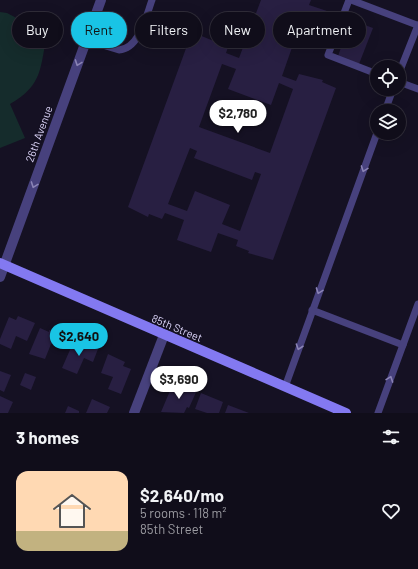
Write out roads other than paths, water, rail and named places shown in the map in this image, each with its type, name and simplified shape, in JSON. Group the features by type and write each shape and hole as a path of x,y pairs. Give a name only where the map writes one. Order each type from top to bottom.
{"street":[{"name":"26th Avenue","path":"96,12 101,0"},
{"name":"26th Avenue","path":"0,277 2,264 83,48"},
{"name":"85th Street","path":"2,264 346,413"},
{"path":"134,413 164,335"}],"lane":[{"path":"112,48 124,50 132,45 138,36 152,0"},
{"path":"370,71 328,55 350,0 417,25 404,60"},
{"path":"406,85 418,89"},
{"path":"285,387 374,140"},
{"path":"378,413 418,304"},
{"path":"312,310 403,345"}]}
